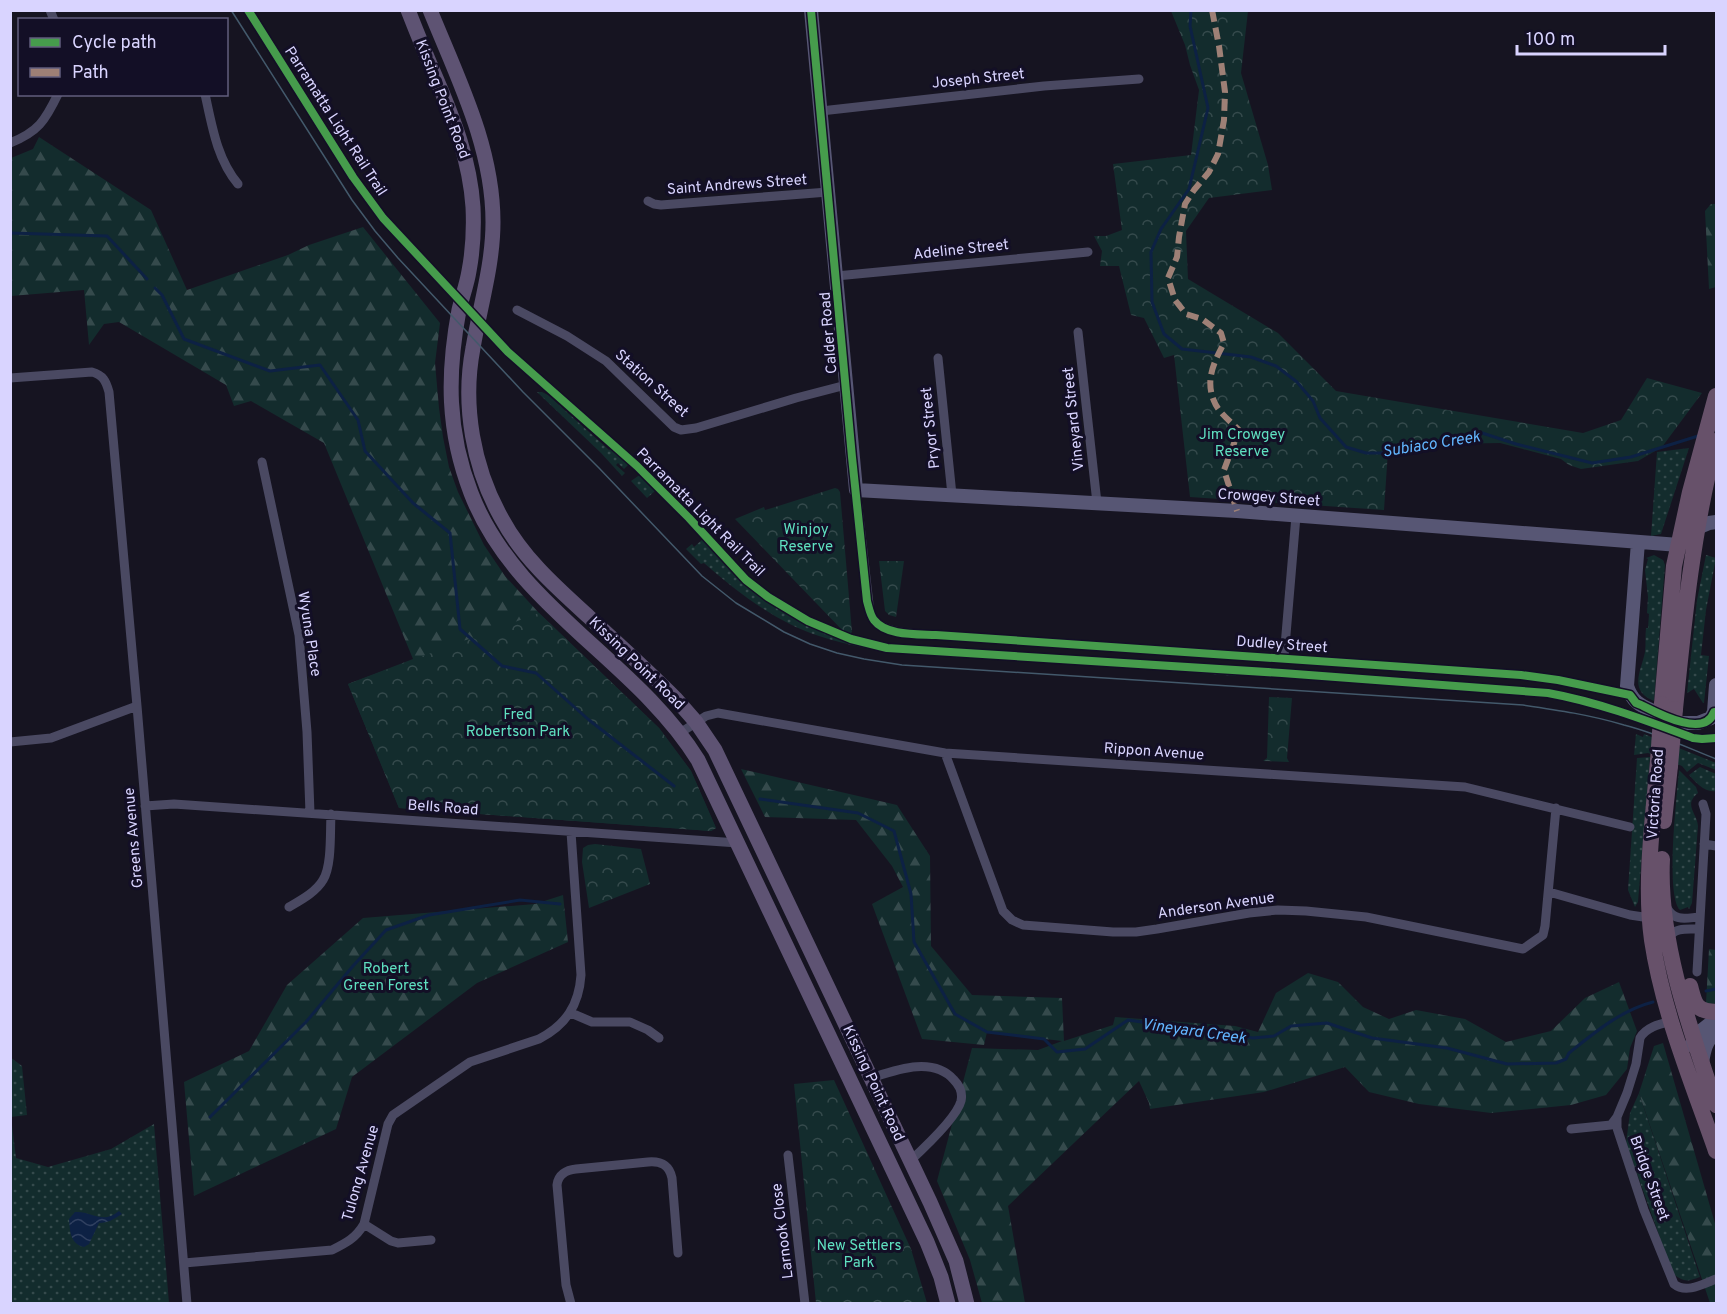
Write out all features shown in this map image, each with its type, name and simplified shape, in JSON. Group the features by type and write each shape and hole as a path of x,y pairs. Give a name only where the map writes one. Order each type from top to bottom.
{"highway":[{"name":"Victoria Road","path":"1668,711 1698,528 1709,451 1710,418 1716,396"},
{"name":"Victoria Road","path":"1709,451 1678,545 1671,588 1662,881 1663,904 1707,1036 1694,1065 1716,1151"},
{"name":"Victoria Road","path":"1664,763 1651,856 1650,918 1656,958 1673,1024 1716,1105"},
{"path":"1662,881 1672,935 1681,955 1695,1004 1703,1011 1716,1012"}],"main road":[{"name":"Kissing Point Road","path":"408,10 459,135 471,184 472,248 454,337 450,394 456,445 472,495 499,547 516,569 657,706 680,733 698,760 927,1242 941,1277 948,1304"},
{"name":"Kissing Point Road","path":"430,10 479,131 490,184 492,245 472,349 469,402 473,438 495,508 513,538 534,564 669,692 696,722 715,750 948,1242 962,1281 967,1304"}],"street":[{"name":"Calder Road","path":"811,10 856,490 870,613 882,627 903,632"},
{"name":"Joseph Street","path":"821,111 1044,86 1139,78"},
{"path":"10,143 35,130 48,115 57,96"},
{"path":"205,96 224,164 238,184"},
{"name":"Saint Andrews Street","path":"648,201 661,205 828,192"},
{"name":"Adeline Street","path":"836,276 1088,252"},
{"name":"Station Street","path":"517,310 567,336 606,361 674,427 681,430 696,428 846,385"},
{"name":"Vineyard Street","path":"1078,332 1097,503"},
{"name":"Pryor Street","path":"938,358 952,495"},
{"name":"Greens Avenue","path":"10,378 98,373 105,380 109,392 187,1304"},
{"name":"Wyuna Place","path":"262,462 298,635 308,744 310,813"},
{"name":"Crowgey Street","path":"856,490 1296,516 1678,545"},
{"path":"1284,658 1296,516"},
{"path":"1698,528 1716,522"},
{"path":"1630,695 1627,680 1638,542"},
{"name":"Dudley Street","path":"903,632 1521,675 1630,695 1636,703 1668,711"},
{"path":"1668,711 1712,715 1716,685"},
{"path":"10,742 51,738 137,706"},
{"name":"Rippon Avenue","path":"680,733 706,716 718,713 945,753 1443,784 1465,787 1630,827"},
{"name":"Anderson Avenue","path":"945,753 1003,911 1012,920 1023,925 1136,932 1249,913 1278,910 1306,911 1366,917 1523,949 1543,935 1556,808"},
{"name":"Bells Road","path":"145,806 174,804 738,843"},
{"path":"1697,972 1706,814 1703,804"},
{"path":"289,907 324,880 328,863 332,814"},
{"name":"Tulong Avenue","path":"184,1263 332,1250 351,1240 364,1224 388,1124 393,1115 470,1062 529,1043 549,1034 564,1021 571,1013 578,995 581,975 571,832"},
{"path":"1704,844 1716,846"},
{"path":"1549,892 1630,915 1650,918"},
{"path":"1666,905 1671,914 1676,917 1699,917"},
{"path":"1672,935 1699,929"},
{"path":"571,1013 592,1022 630,1022 648,1030 658,1038"},
{"path":"1571,1129 1611,1125 1617,1117 1632,1081 1641,1036 1655,1026 1673,1024 1684,1037 1707,1036 1705,1027 1716,1019"},
{"path":"871,1078 904,1069 929,1067 941,1070 953,1078 961,1089 961,1101 956,1113 926,1147 910,1161"},
{"name":"Bridge Street","path":"1617,1117 1619,1138 1672,1282 1683,1289 1716,1279"},
{"name":"Larnook Close","path":"788,1155 806,1304"},
{"path":"571,1304 566,1285 557,1185 559,1177 566,1171 576,1168 648,1162 664,1164 672,1178 678,1253"},
{"path":"364,1224 398,1243 431,1240"}],"green space":[{"name":"Jim Crowgey Reserve","path":"1171,11 1248,11 1241,73 1268,165 1272,190 1209,198 1186,231 1188,279 1278,333 1336,391 1583,433 1621,420 1647,378 1702,393 1662,447 1638,461 1581,469 1561,459 1500,443 1437,444 1388,451 1384,510 1190,497 1174,355 1164,358 1144,318 1131,315 1119,266 1100,266 1102,251 1094,236 1106,236 1122,230 1113,164 1191,155 1199,90 1185,45"},
{"path":"39,137 151,210 187,290 363,227 440,323 435,363 443,437 449,467 458,492 484,545 505,576 539,613 659,728 691,771 716,828 711,831 399,808 348,684 413,659 324,443 251,401 234,406 226,385 119,322 104,324 89,345 84,290 11,296 11,158 33,149"},
{"path":"1711,204 1716,204 1716,287 1709,289 1705,211"},
{"path":"537,392 548,395 609,450 613,447 624,456 624,459 630,463 624,469 618,463 616,465 625,473 622,476"},
{"path":"1689,448 1661,534 1651,536 1657,452"},
{"path":"641,474 667,499 665,501 655,491 647,498 631,481"},
{"name":"Winjoy Reserve","path":"835,488 840,492 852,632 850,634 844,632 735,519 764,507 765,510"},
{"path":"704,538 741,576 781,609 812,627 857,643 904,651 1156,667 1208,671 1208,673 1214,673 1214,671 1236,673 1236,676 910,654 841,643 803,630 772,614 730,585 704,563 701,564 686,549 692,544 694,547"},
{"path":"1654,555 1663,560 1665,565 1654,701 1641,692 1638,680 1645,652 1649,614 1647,613 1645,570 1648,559 1646,558"},
{"path":"1706,555 1716,558 1706,610 1701,655 1709,656 1703,703 1694,689 1687,693 1697,600"},
{"path":"879,561 904,561 896,617 885,611"},
{"name":"Fred Robertson Park","path":"539,613 659,728 691,771 716,828 711,831 399,808 348,684"},
{"path":"1269,697 1292,698 1287,758 1289,762 1263,761 1267,758"},
{"path":"1636,734 1643,737 1644,734 1716,763 1716,770 1698,763 1687,772 1682,766 1648,753 1634,755"},
{"path":"1650,757 1638,902 1635,907 1628,890 1637,758"},
{"path":"1700,767 1716,774 1716,791 1704,789 1689,775"},
{"path":"741,769 897,805 930,856 931,946 972,995 1062,998 1064,1041 1113,1025 1115,1017 1235,1026 1258,1032 1276,993 1308,973 1338,982 1363,1007 1389,1019 1416,1010 1465,1019 1506,1042 1551,1031 1585,998 1619,982 1637,1031 1630,1048 1627,1069 1606,1095 1571,1105 1491,1113 1419,1104 1369,1092 1345,1067 1264,1092 1150,1109 1139,1081 1008,1206 1025,1303 982,1303 970,1260 937,1181 972,1048 1038,1050 1062,1041 987,1032 984,1045 922,1039 872,904 903,887 892,866 856,820 765,817"},
{"path":"1679,770 1696,787 1698,793 1691,805 1698,826 1692,903 1689,909 1688,907 1680,910 1673,885 1674,821"},
{"path":"595,844 641,849 650,884 589,908 582,862 583,848"},
{"name":"Robert Green Forest","path":"563,895 568,942 477,983 352,1077 336,1129 194,1196 184,1082 249,1051 287,985 363,918 535,904"},
{"path":"1709,949 1716,950 1716,1004 1706,1003"},
{"path":"1663,1043 1716,1227 1716,1303 1710,1303 1639,1093 1654,1046"},
{"path":"10,1057 22,1066 27,1115 11,1117 16,1158 48,1167 111,1149 154,1124 169,1303 11,1303"},
{"name":"New Settlers Park","path":"834,1080 911,1249 927,1303 816,1303 794,1084"},
{"path":"1639,1093 1700,1277 1692,1280 1683,1280 1673,1274 1626,1143 1630,1113"}],"water":[{"path":"119,1211 122,1214 114,1219 99,1223 89,1244 84,1247 73,1240 69,1219 75,1212 107,1217"}],"waterway":[{"name":"Subiaco Creek","path":"1191,10 1190,26 1208,108 1189,189 1161,229 1151,252 1152,302 1164,334 1182,349 1251,357 1276,366 1297,382 1313,401 1320,418 1346,447 1366,453 1381,453 1479,432 1592,463 1631,457 1698,436"},
{"name":"Vineyard Creek","path":"10,233 107,236 147,279"},
{"name":"Vineyard Creek","path":"155,288 162,295 184,339 270,371 320,365 358,420 365,451 413,503 450,533 460,629 502,666 536,673 589,720 674,786"},
{"name":"Vineyard Creek","path":"760,799 858,813 894,831 911,894 914,942 955,1014 987,1032 1044,1039 1057,1052 1085,1049 1128,1020 1253,1038 1274,1036 1291,1026 1327,1023 1372,1038 1447,1048 1507,1064 1556,1063 1566,1059 1569,1053 1608,1023 1653,1002"},
{"path":"210,1117 306,1022 386,930 429,915 520,900 560,904"},
{"name":"Vineyard Creek","path":"1706,991 1716,989"}],"tram line":[{"path":"231,10 352,200 398,258 523,392 702,576 736,603 784,632 837,653 902,665 1523,705 1612,721 1671,740 1716,759"}],"marked path":[{"path":"1212,10 1225,92 1224,120 1218,154 1209,172 1185,204 1177,257 1168,278 1175,300 1186,314 1202,319 1221,333 1224,343 1214,364 1210,386 1216,405 1239,430 1224,470 1237,511"}],"cycle path":[{"name":"Parramatta Light Rail Trail","path":"248,10 353,177 383,218 508,352 637,466 746,580 768,597 808,621 851,639 887,648 1282,673 1548,693 1603,706 1693,738 1716,738"},
{"path":"811,10 867,601 872,616 879,625 894,632 911,634 1521,675 1630,695 1636,703 1680,722 1701,723 1709,720 1716,712"}]}
